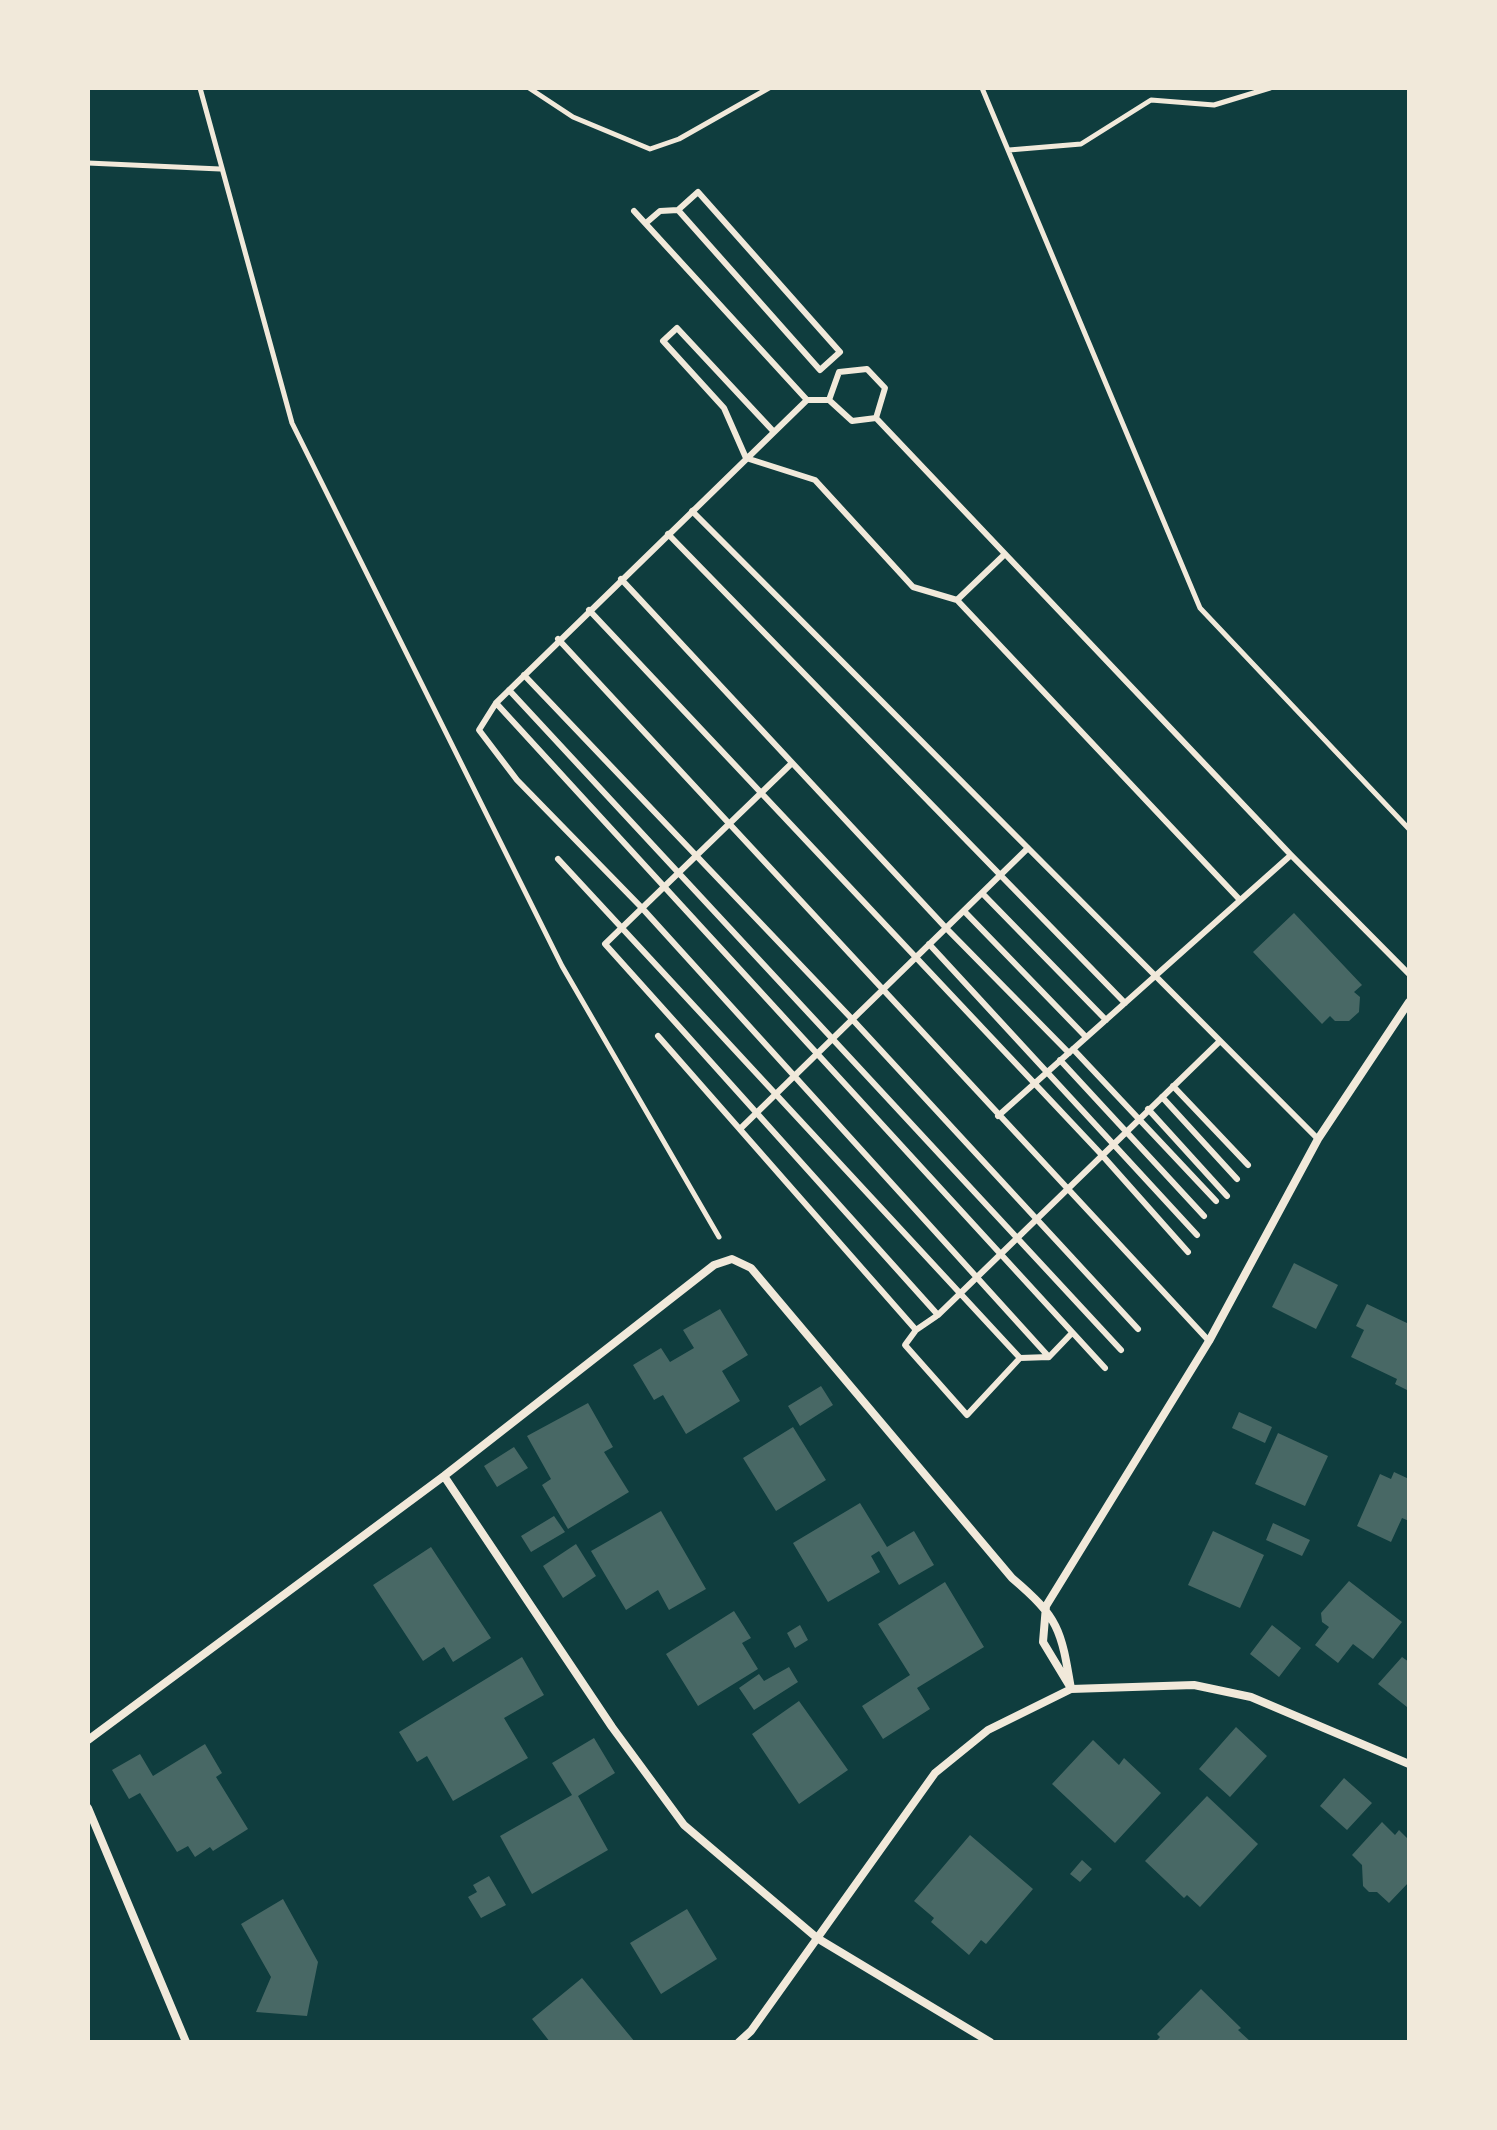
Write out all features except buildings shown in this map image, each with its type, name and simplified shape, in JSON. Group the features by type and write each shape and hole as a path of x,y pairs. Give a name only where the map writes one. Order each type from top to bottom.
{"street":[{"path":"1071,1689 1043,1642 1046,1606 1209,1341 1318,1139 1409,1002"},
{"path":"88,1740 444,1476 714,1265 732,1259 751,1268 1012,1578 1046,1606 1062,1635 1071,1689"},
{"path":"444,1476 612,1727 684,1825 817,1938 990,2042"},
{"path":"739,2042 935,1773 988,1730 1071,1689 1194,1685 1236,1694 1409,1764"},
{"path":"88,1808 186,2042"}],"lane":[{"path":"646,223 660,211 678,210 698,192 840,352 820,370 678,210"},
{"path":"634,211 807,400"},
{"path":"774,432 677,328 663,341 724,408 746,458 815,480 913,587 957,600 1240,900"},
{"path":"830,361 839,372"},
{"path":"839,372 867,369 885,388 876,418"},
{"path":"829,400 839,372"},
{"path":"876,418 852,421 829,400 807,400 558,639 496,703 479,730 517,780 642,908 1049,1357"},
{"path":"876,418 1291,855 1409,974"},
{"path":"692,511 1318,1139"},
{"path":"668,534 1125,1003"},
{"path":"957,600 1005,554"},
{"path":"621,579 946,928 1139,1118 1216,1201"},
{"path":"589,610 1101,1154 1188,1252"},
{"path":"558,639 1209,1341"},
{"path":"524,675 852,1019 1138,1329"},
{"path":"509,690 1121,1350"},
{"path":"496,703 1105,1368"},
{"path":"792,763 605,944 938,1315"},
{"path":"740,1129 1028,848"},
{"path":"998,1116 1291,855"},
{"path":"558,859 1020,1358"},
{"path":"982,893 1106,1020"},
{"path":"964,911 1086,1037"},
{"path":"929,944 1115,1142 1197,1235"},
{"path":"658,1036 916,1330"},
{"path":"1072,1333 1049,1357 1020,1358 967,1415 905,1345 916,1330 938,1315 1065,1188 1219,1042"},
{"path":"1060,1060 1127,1129 1204,1216"},
{"path":"1173,1086 1248,1165"},
{"path":"1162,1097 1237,1179"},
{"path":"1148,1109 1227,1196"}],"path":[{"path":"200,88 292,423 562,966 732,1259"},
{"path":"529,88 573,117 650,149 679,139 769,88"},
{"path":"982,88 1200,608 1409,829"},
{"path":"1009,150 1081,144 1151,100 1214,105 1270,88"},
{"path":"88,163 220,169"}]}
